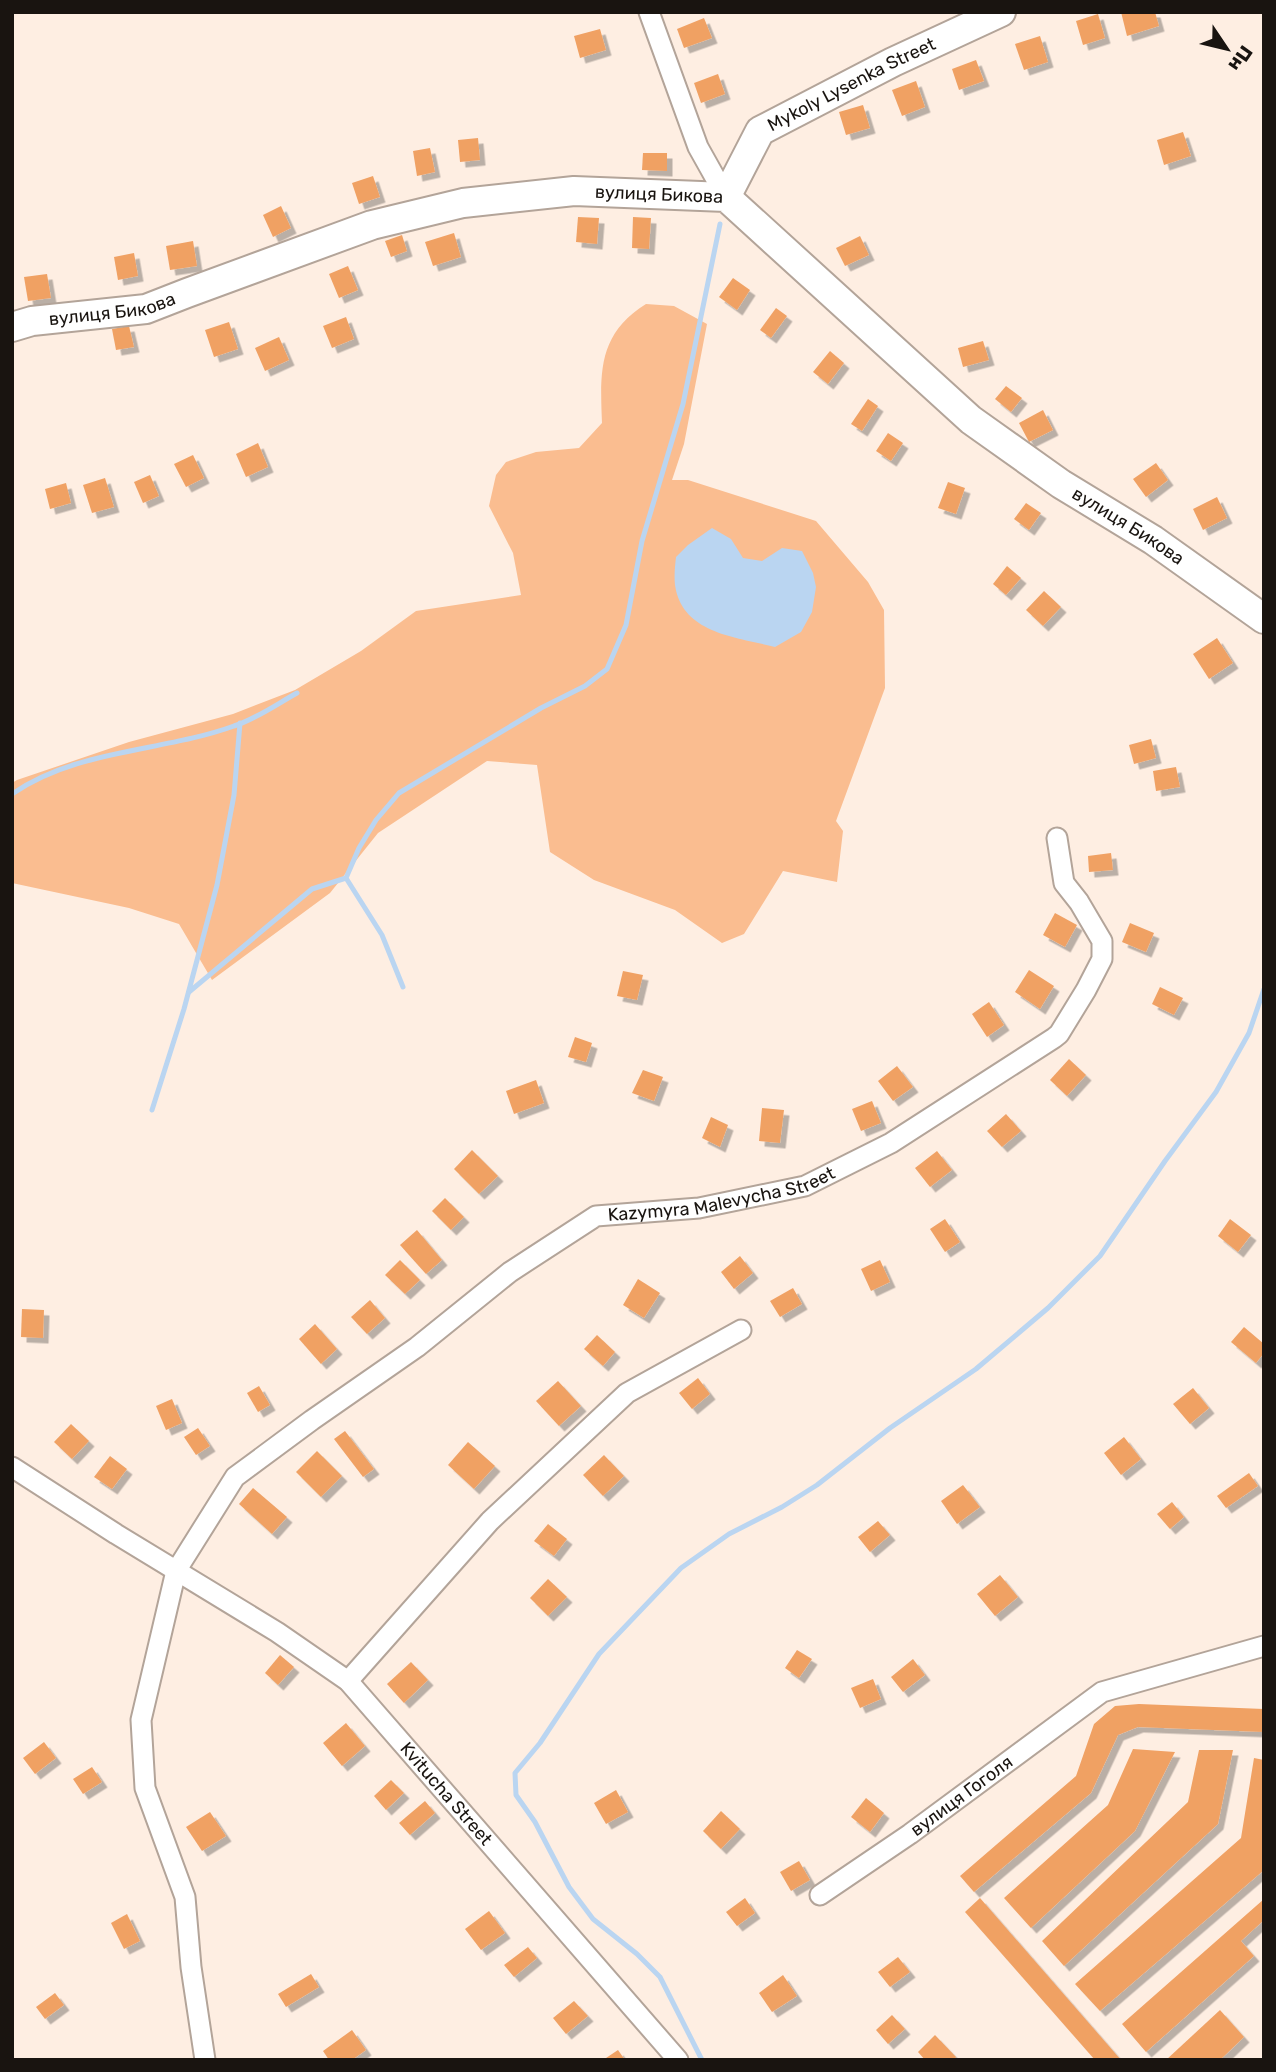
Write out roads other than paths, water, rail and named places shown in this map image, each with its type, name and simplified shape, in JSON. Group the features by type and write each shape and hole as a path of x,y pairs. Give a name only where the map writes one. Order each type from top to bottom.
{"street":[{"path":"649,12 698,146 726,197"},
{"name":"Mykoly Lysenka Street","path":"726,197 760,131 893,62 1001,12"},
{"name":"вулиця Бикова","path":"12,327 32,321 157,307 187,293 372,225 463,203 574,191 726,197 971,419 1061,484 1153,540 1264,619"},
{"name":"Kazymyra Malevycha Street","path":"176,1571 236,1477 417,1347 510,1272 596,1216 699,1208 805,1186 891,1143 974,1092 1059,1034 1102,959 1102,941 1079,902 1064,883 1057,838"},
{"path":"348,1681 490,1521 627,1393 741,1329"},
{"name":"Kvitucha Street","path":"12,1467 277,1632 348,1681 678,2060"},
{"path":"176,1571 141,1720 145,1788 185,1897 191,1967 205,2060"},
{"name":"вулиця Гоголя","path":"820,1895 910,1834 1102,1692 1264,1646"}],"water":[{"path":"712,528 731,539 743,558 762,561 782,548 802,551 813,573 816,587 812,612 801,632 775,647 713,631 688,614 675,585 676,557"}],"waterway":[{"path":"403,987 382,935 346,878 359,848 376,820 399,793 541,708 585,686 607,669 626,625 642,541 683,404 720,224"},
{"path":"12,794 37,779 64,768 234,726 297,693"},
{"path":"152,1110 184,1009 217,885 234,795 240,723"},
{"path":"189,992 312,889 346,878"},
{"path":"702,2060 660,1977 637,1954 593,1919 569,1887 535,1822 516,1795 515,1773 540,1743 599,1654 681,1568 729,1534 782,1507 817,1485 890,1428 976,1369 1048,1308 1100,1256 1216,1092 1249,1033 1264,989"}]}
